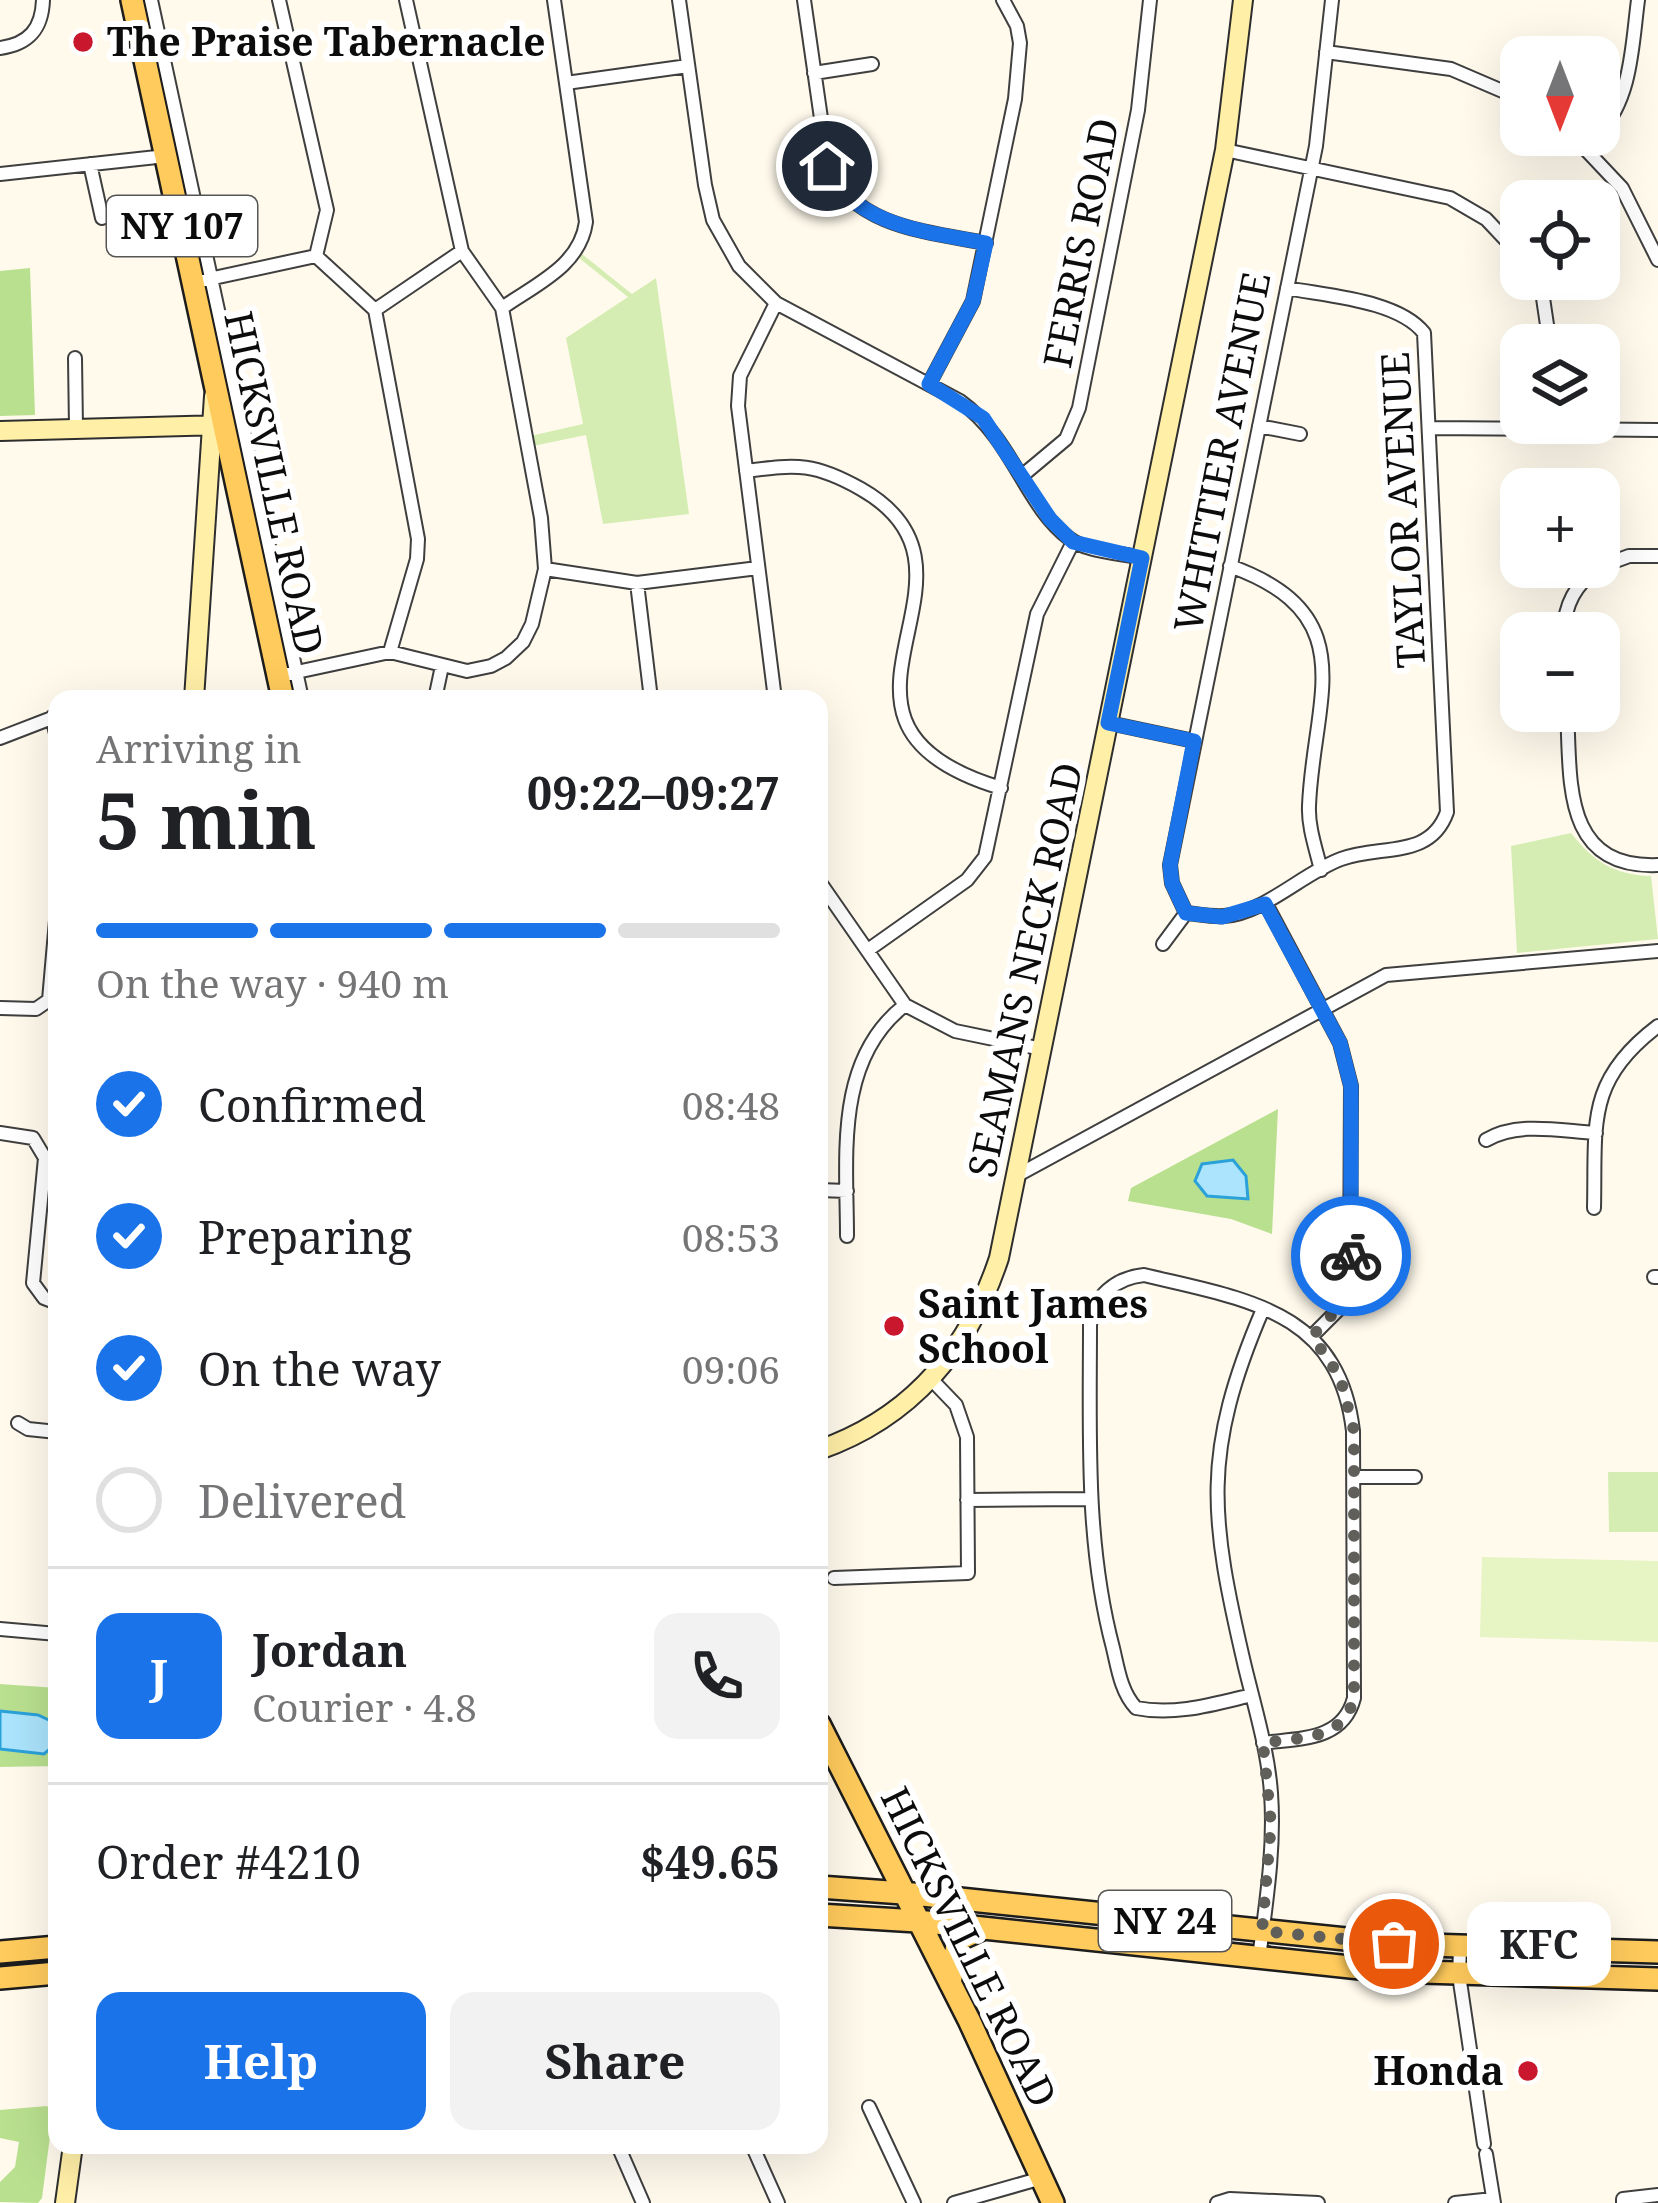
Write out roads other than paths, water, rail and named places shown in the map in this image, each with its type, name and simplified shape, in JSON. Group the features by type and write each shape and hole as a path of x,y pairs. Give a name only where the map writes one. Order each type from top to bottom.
{"main road":[{"name":"HICKSVILLE ROAD","path":"132,0 166,156 204,280 218,425 286,682"},
{"name":"SEAMANS NECK ROAD","path":"828,1446 882,1421 931,1379 970,1327 987,1294 1016,1175 1225,150 1244,0"},
{"path":"0,431 218,425 195,690"},
{"name":"HICKSVILLE ROAD","path":"828,1742 950,1983 1053,2203"},
{"path":"828,1886 868,1879 875,1864 876,1838"},
{"name":"NY 24","path":"828,1888 1460,1949 1658,1952"},
{"name":"NY 24","path":"828,1916 916,1921 1259,1960 1459,1975 1658,1979"},
{"path":"950,1983 958,1940 986,1929"},
{"path":"0,1952 48,1948"},
{"path":"0,1978 48,1974"},
{"path":"65,2203 73,2154"}],"street":[{"path":"0,48 33,36 43,0"},
{"name":"HICKSVILLE ROAD","path":"151,0 286,682"},
{"path":"280,0 327,210 316,256"},
{"path":"286,682 390,652 475,671 506,658 532,625 545,569 541,518 502,308 462,251 406,0"},
{"path":"502,308 570,260 584,237 586,221 554,0"},
{"path":"679,0 713,220 739,266 776,303 983,418 1050,519 1073,542 1142,558"},
{"path":"804,0 827,166 845,195 901,226 986,243"},
{"path":"929,384 973,301 986,243 1018,75 1017,26 1003,0"},
{"name":"FERRIS ROAD","path":"1023,476 1066,440 1079,408 1138,110 1150,0"},
{"name":"WHITTIER AVENUE","path":"1186,913 1172,883 1170,865 1310,167 1331,0"},
{"path":"1620,98 1638,0"},
{"path":"1326,52 1451,69 1500,90"},
{"path":"814,73 872,64"},
{"path":"566,83 688,66"},
{"path":"1225,150 1450,198 1486,219 1500,234"},
{"path":"0,174 166,156"},
{"path":"1591,156 1622,188 1658,260"},
{"path":"91,164 102,218"},
{"path":"375,310 462,251"},
{"path":"204,280 316,256"},
{"path":"316,256 375,310 418,539 417,559 390,652"},
{"name":"TAYLOR AVENUE","path":"1287,288 1392,310 1415,322 1426,341 1447,812 1438,829 1421,843 1351,855 1321,870"},
{"path":"774,690 738,406 740,376 776,303"},
{"path":"75,358 76,428"},
{"path":"1259,426 1300,434"},
{"path":"1430,428 1500,427"},
{"path":"1620,429 1658,430"},
{"path":"746,471 794,464 818,467 880,500 901,520 911,536 917,562 899,676 905,720 918,743 938,763 966,778 1001,788"},
{"path":"868,950 977,870 990,844 1037,614 1073,542"},
{"path":"1620,559 1658,556"},
{"path":"1163,944 1186,913 1222,917 1265,904 1274,894 1321,870 1309,812 1321,717 1320,648 1306,614 1286,593 1230,566"},
{"path":"545,569 637,583 758,568"},
{"path":"637,583 650,690"},
{"path":"438,690 442,666"},
{"path":"0,738 48,719"},
{"path":"1108,723 1194,741"},
{"path":"1568,732 1572,808 1579,825 1599,848 1619,860 1658,866"},
{"path":"828,897 904,1005 955,1031 1042,1049"},
{"path":"1265,904 1340,1043 1351,1086 1351,1280 1338,1310 1312,1336"},
{"path":"1016,1175 1386,975 1658,951"},
{"path":"0,1008 36,1010 48,1002"},
{"path":"847,1237 848,1109 854,1082 881,1027 904,1005"},
{"path":"1594,1208 1602,1092 1616,1064 1658,1026"},
{"path":"1486,1140 1502,1131 1521,1129 1596,1133"},
{"path":"0,1132 33,1138 45,1159 33,1283 48,1300"},
{"path":"828,1190 847,1191"},
{"path":"1252,1695 1183,1710 1152,1711 1136,1708 1129,1700 1100,1596 1090,1499 1090,1325 1103,1293 1118,1281 1144,1276 1245,1300 1263,1309 1312,1336 1347,1397 1354,1431 1351,1711 1341,1726 1327,1733 1263,1743"},
{"path":"1259,1960 1271,1824 1263,1743 1221,1560 1216,1472 1232,1388 1263,1309"},
{"path":"834,1578 968,1573 967,1437 962,1417 931,1379"},
{"path":"18,1423 48,1431"},
{"path":"1354,1477 1414,1478"},
{"path":"967,1500 1090,1499"},
{"path":"0,1629 48,1633"},
{"path":"1454,2203 1494,2201 1459,1975 1460,1949"},
{"path":"869,2107 914,2203"},
{"path":"622,2154 643,2203"},
{"path":"756,2154 778,2203"},
{"path":"954,2203 1042,2178"},
{"path":"1623,2203 1639,2195 1658,2195"},
{"path":"1217,2203 1318,2203"}],"water":[{"path":"1233,1160 1246,1176 1248,1199 1207,1196 1195,1181 1202,1164"},
{"path":"0,1711 48,1720 44,1754 0,1749"}],"place":[{"name":"The Praise Tabernacle","path":"83,42"},
{"name":"Saint James School","path":"894,1326"},
{"name":"KFC","path":"1394,1944"},
{"name":"Honda","path":"1528,2071"}]}
